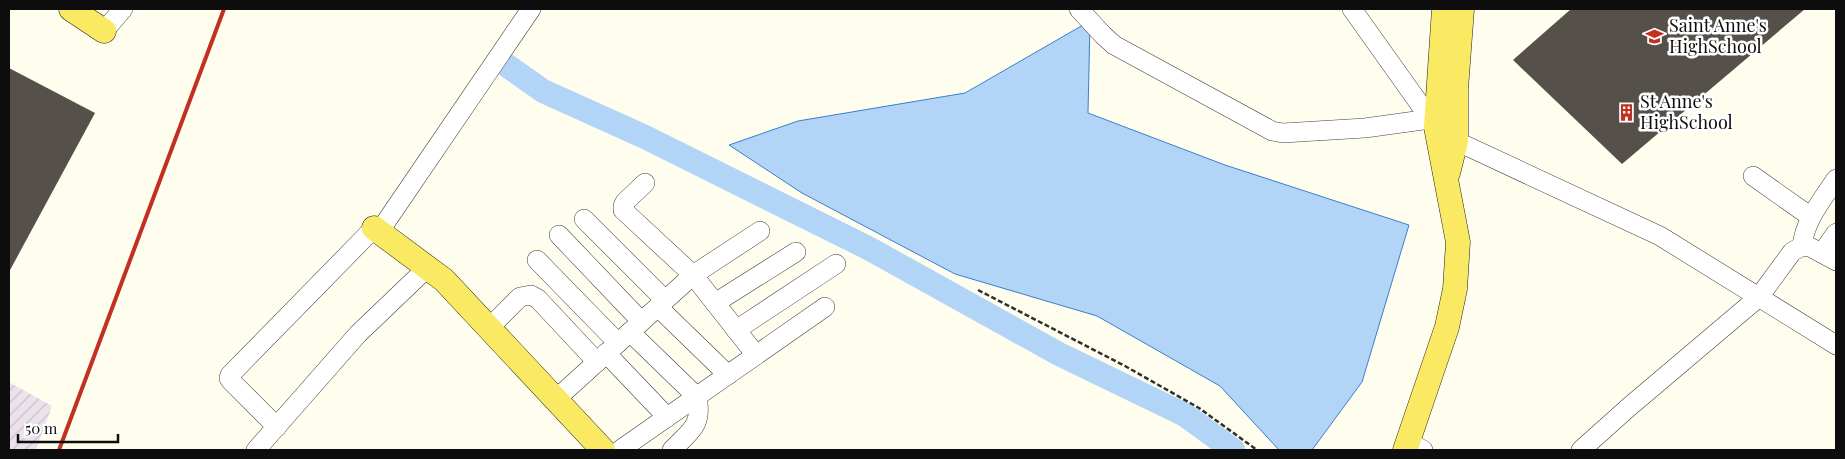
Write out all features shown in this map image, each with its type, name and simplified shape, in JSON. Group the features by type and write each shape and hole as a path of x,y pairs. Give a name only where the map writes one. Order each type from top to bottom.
{"main road":[{"path":"71,9 104,31"},
{"path":"1412,448 1447,327 1455,289 1458,242 1433,123 1444,9"},
{"path":"1446,182 1456,141 1456,89 1462,9"},
{"path":"376,230 444,280 603,450"}],"street":[{"path":"104,31 123,9"},
{"path":"277,427 231,381 230,375 376,230 531,9"},
{"path":"1079,9 1114,44 1272,131 1283,133 1433,123"},
{"path":"1352,9 1433,123 1456,141 1660,236 1836,345"},
{"path":"1753,176 1811,217"},
{"path":"1802,246 1803,232 1836,179"},
{"path":"646,183 625,202 623,210 693,275 756,355"},
{"path":"584,219 728,375"},
{"path":"556,400 693,275 760,231"},
{"path":"1581,450 1759,297 1792,252 1802,246 1810,247 1829,257 1836,233"},
{"path":"559,235 618,342 667,418"},
{"path":"715,303 796,252"},
{"path":"537,260 618,342"},
{"path":"736,330 836,264"},
{"path":"256,450 358,334 428,268"},
{"path":"489,328 520,297 531,295 618,342 697,397 699,410 695,426 672,450"},
{"path":"620,450 825,308"}],"path":[{"path":"978,290 1125,366 1191,403 1257,450"}],"shaded area":[{"path":"9,382 52,406 36,450 9,450"}],"water":[{"path":"1090,21 1088,113 1225,165 1409,225 1362,382 1312,450 1279,450 1220,386 1097,316 955,274 802,193 729,145 798,121 965,93"}],"building":[{"name":"St Anne's HighSchool","path":"1571,9 1805,9 1622,164 1513,60"},
{"path":"9,68 95,113 9,272"}],"waterway":[{"path":"502,62 543,91 645,137 870,249 1059,354 1185,415 1233,450"}],"railway":[{"path":"59,450 224,9"}],"place":[{"name":"Saint Anne's HighSchool","path":"1655,36"},
{"name":"St Anne's HighSchool","path":"1626,112"}]}
